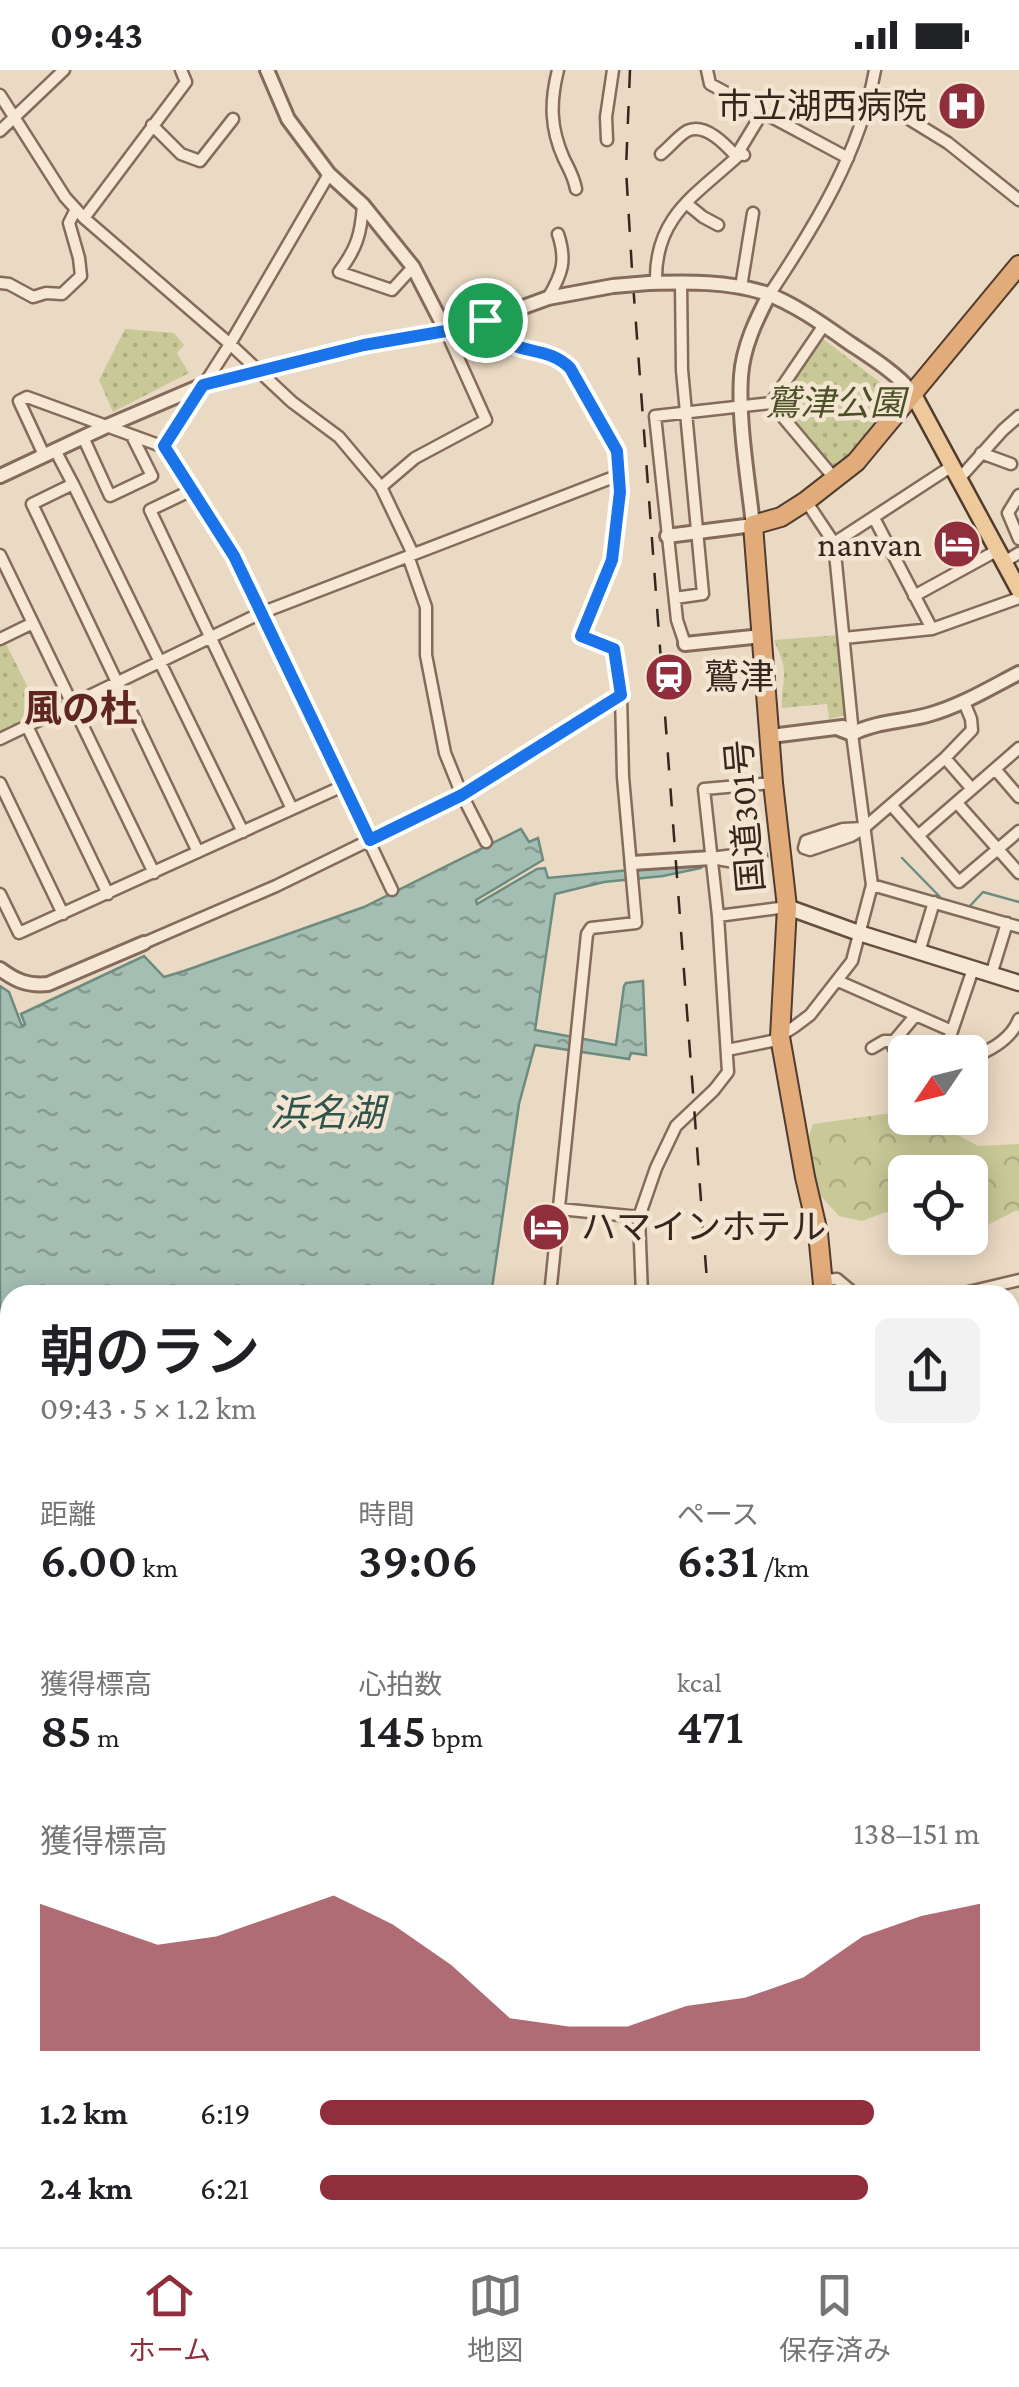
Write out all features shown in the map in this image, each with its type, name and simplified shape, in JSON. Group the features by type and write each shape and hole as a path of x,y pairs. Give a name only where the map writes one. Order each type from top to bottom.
{"highway":[{"path":"753,525 781,517 806,502 856,462 1019,265"},
{"name":"国道301号","path":"753,525 786,907 780,1036 818,1233 824,1285"}],"main road":[{"path":"912,392 1007,555 1019,590"},
{"path":"786,907 1019,983"}],"street":[{"path":"0,131 64,70"},
{"path":"0,283 10,284 32,297 62,294 81,276 69,222 80,214 186,82 180,70"},
{"path":"267,70 288,118 329,174 363,205 413,267 486,420 415,458 381,487"},
{"path":"558,70 550,107 576,189"},
{"path":"606,140 614,70"},
{"path":"707,70 710,84 848,158"},
{"path":"667,536 753,525 741,374 751,331 848,158 861,126 875,70"},
{"path":"0,95 80,214 292,402 339,437 381,487 411,555 426,607 426,655 445,753 486,842"},
{"path":"870,95 948,144 1019,200"},
{"path":"744,155 739,151 762,113"},
{"path":"152,126 181,154 200,160 233,119"},
{"path":"652,283 664,231 673,217 737,157 714,135 695,130 686,132 662,154"},
{"path":"164,446 230,344 329,174"},
{"path":"686,204 718,225"},
{"path":"363,205 356,248 339,272 392,290 413,267"},
{"path":"741,287 753,213"},
{"path":"548,298 560,277 564,251 558,234"},
{"path":"675,598 703,594 685,411 681,282"},
{"path":"0,476 203,385 364,345 446,331 548,298 613,286 681,282 741,287 770,295 868,356 912,392"},
{"path":"485,320 502,340 560,358 570,368 617,451 619,475 612,560 581,636 614,649 621,695 622,777 636,923 591,928 586,934 551,1285"},
{"path":"762,636 685,644 677,620 656,416 771,403 824,326"},
{"path":"243,832 73,484 19,401 28,396 164,446 234,556 392,890"},
{"path":"771,403 835,479"},
{"path":"834,543 956,473 1019,416"},
{"path":"82,437 110,496 152,476 132,436"},
{"path":"981,453 1011,464"},
{"path":"0,739 261,613 619,475"},
{"path":"73,484 32,504 198,852"},
{"path":"192,490 150,510 292,809"},
{"path":"1017,533 1008,513 1019,495"},
{"path":"727,1050 772,1041 810,1015 852,961 872,885 834,543 806,502"},
{"path":"874,518 932,629"},
{"path":"0,555 154,872"},
{"path":"914,596 1007,555"},
{"path":"844,638 932,629 1019,598"},
{"path":"0,638 33,624"},
{"path":"771,736 852,729 932,714 1019,674"},
{"path":"0,969 22,983 48,984 225,910 462,795 621,695"},
{"path":"864,828 843,829 806,841 804,848 810,850 864,828 945,758 972,730 964,702"},
{"path":"27,726 108,894"},
{"path":"919,835 1019,748"},
{"path":"945,758 972,788"},
{"path":"995,769 1019,797"},
{"path":"0,783 63,914"},
{"path":"641,1285 638,1218 656,1168 676,1126 728,1072 718,916 704,789 774,783"},
{"path":"0,894 19,934 343,786"},
{"path":"957,802 1019,873"},
{"path":"892,806 960,882 1019,830"},
{"path":"632,864 711,858"},
{"path":"872,885 1013,925 991,974"},
{"path":"919,952 934,902"},
{"path":"718,916 786,907"},
{"path":"950,1035 973,969"},
{"path":"838,981 952,1031"},
{"path":"899,1035 915,1016"},
{"path":"988,1052 1018,1028"},
{"path":"872,1048 888,1041"},
{"path":"560,1209 638,1218"},
{"path":"990,1285 1019,1280"}],"green space":[{"path":"125,329 174,333 184,345 177,353 189,373 113,412 99,380"},
{"name":"鷲津公園","path":"823,339 889,389 891,406 834,468 779,406 779,400"},
{"path":"839,635 846,715 829,719 827,704 782,708 784,669 774,640"},
{"path":"4,640 40,711 0,731 0,642"},
{"path":"888,1114 888,1135 958,1135 978,1146 1019,1144 1019,1212 988,1225 988,1155 888,1155 888,1212 862,1221 839,1216 819,1194 808,1140 813,1124"}],"water":[{"name":"浜名湖","path":"521,829 529,842 538,838 543,860 476,900 477,904 537,869 545,868 548,878 702,863 701,868 604,882 555,894 535,1030 616,1045 624,986 643,981 646,1055 631,1053 629,1059 535,1045 519,1104 492,1285 0,1285 0,986 9,992 22,1026 25,1024 21,1014 144,956 164,977 364,907"}],"waterway":[{"path":"902,858 943,900"},
{"path":"969,907 983,892 1019,902"}],"railway":[{"path":"630,70 626,169 632,270 707,1285"}],"place":[{"name":"市立湖西病院","path":"962,106"},
{"name":"nanvan","path":"957,544"},
{"name":"鷲津","path":"669,677"},
{"name":"ハマインホテル","path":"546,1227"}],"district":[{"name":"風の杜","path":"81,709"}],"route":[{"path":"485,320 502,340 560,358 570,368 617,451 620,492 612,560 581,636 614,649 621,695 462,795 370,840 234,556 164,446 203,385 485,320"}]}
